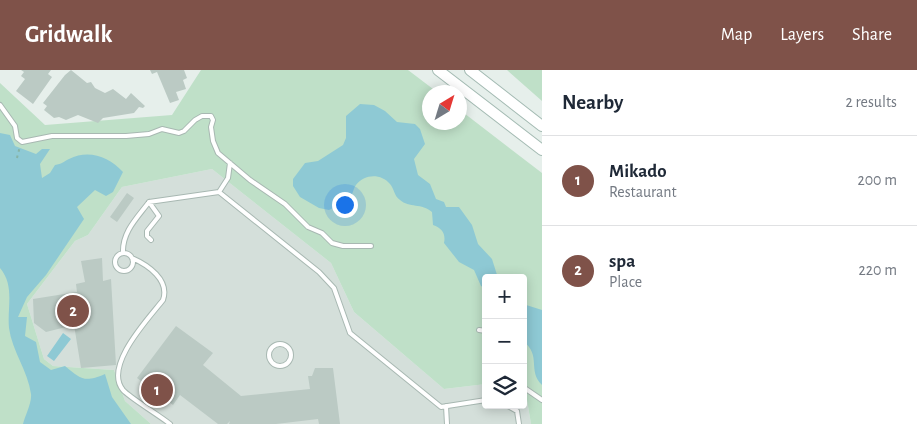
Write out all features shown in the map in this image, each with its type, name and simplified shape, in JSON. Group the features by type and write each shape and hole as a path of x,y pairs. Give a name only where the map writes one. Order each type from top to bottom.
{"main road":[{"path":"438,70 542,150"},
{"path":"470,70 542,126"}],"lane":[{"path":"0,105 15,126 17,138 22,142 52,136 126,136 148,134 162,129 179,133 202,116 212,116 214,120 211,128 213,141 218,153 285,204 308,227 322,233 332,243 343,246 371,246"},
{"path":"219,192 228,178 230,163"},
{"path":"132,258 132,267 121,270 116,260 122,253 122,241 149,202 219,192 319,272 334,288 350,333 441,407 482,401"},
{"path":"149,202 159,216 147,231 147,236 151,240"},
{"path":"122,253 128,254 159,277 166,294 129,344 122,359 119,382 127,394 170,424"},
{"path":"276,344 286,346 291,355 289,362 282,367 271,363 268,356 270,348 276,344"},
{"path":"527,390 542,400"},
{"path":"446,406 448,424"},
{"path":"513,409 516,411 520,424"}],"path":[{"path":"17,158 22,142"}],"shaded area":[{"path":"212,169 331,263 354,312 444,389 482,384 482,409 527,409 527,400 531,424 151,424 125,401 114,370 53,366 44,359 27,304 75,241 88,235 122,187"}],"green space":[{"path":"201,70 408,70 428,85 422,85 422,130 467,130 467,115 542,173 542,424 531,424 527,400 527,274 482,274 482,384 444,389 354,312 331,263 212,169 122,187 88,235 75,241 27,304 44,359 53,366 114,370 125,401 151,424 0,424 0,83 45,125 172,115"},
{"path":"507,70 542,70 542,101"}],"water":[{"path":"360,104 374,105 385,111 397,122 415,124 420,129 425,144 414,159 418,175 430,184 436,199 444,202 446,207 459,207 472,225 478,244 492,259 497,274 482,274 481,286 474,270 459,262 444,243 443,232 433,225 432,212 424,207 407,204 398,198 390,184 382,178 373,176 359,181 349,199 329,210 319,208 300,197 293,186 293,179 305,163 318,161 343,145 346,138 346,116"},
{"path":"0,133 10,135 15,146 36,154 42,149 50,149 40,164 42,178 50,173 55,165 76,156 84,155 98,156 105,159 123,172 113,192 106,196 95,190 77,207 84,219 46,275 27,297 18,317 27,317 25,336 36,342 40,362 51,370 65,366 79,377 87,379 105,374 112,397 131,424 23,424 31,394 27,377 13,345 9,328 9,289 5,275 0,268"},
{"path":"527,305 542,310 542,385 535,374 532,352 527,345"},
{"path":"63,333 71,339 54,361 47,356"}],"building":[{"path":"21,70 51,70 48,74 52,77 33,104 16,91 25,79 21,76 24,72"},
{"path":"71,70 87,83 91,82 95,88 105,93 113,89 126,99 131,93 145,106 143,108 139,107 134,113 103,118 98,123 78,115 66,120 59,117 54,118 44,110 47,106 43,103"},
{"path":"150,70 184,70 187,78 183,80 186,89 176,92 179,100 170,103 157,72 152,74"},
{"path":"127,193 134,198 117,222 110,217"},
{"path":"102,258 103,281 111,279 116,365 81,368 74,325 46,332 34,323 33,299 77,292 76,284 85,282 81,261"},
{"path":"176,326 213,353 203,365 241,396 310,389 308,376 312,376 315,368 333,368 340,424 319,424 318,419 276,424 229,424 230,421 227,424 218,424 180,395 173,405 137,378"}],"place":[{"name":"spa","path":"73,311"},
{"name":"Mikado","path":"157,390"}]}
